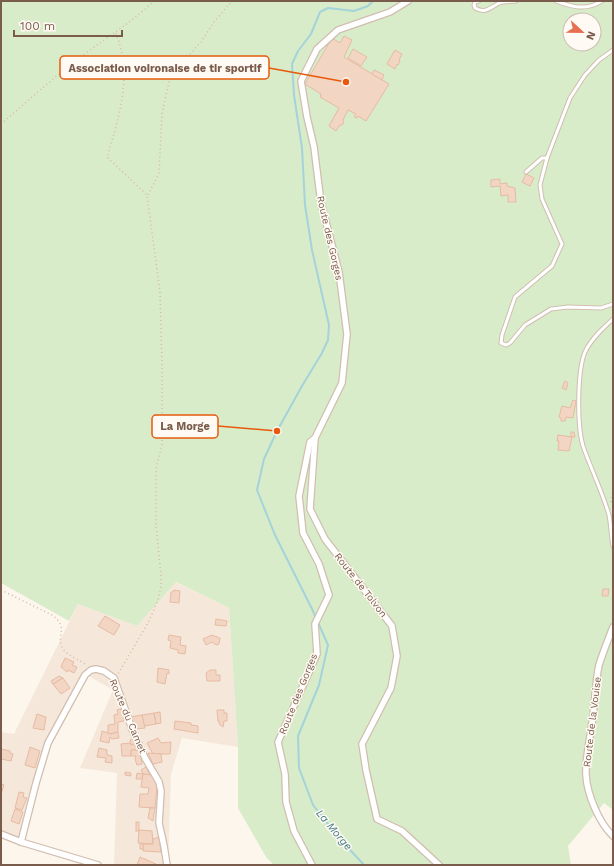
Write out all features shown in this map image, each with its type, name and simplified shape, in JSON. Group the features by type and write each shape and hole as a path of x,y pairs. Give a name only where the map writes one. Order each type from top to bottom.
{"street":[{"name":"Route des Gorges","path":"312,865 294,831 286,802 285,774 278,742 317,654 316,624 329,595 318,564 303,533 300,496 310,442 314,438 342,382 347,334 340,272 321,203 314,147 301,81 316,49 338,30 390,12 408,1"},
{"name":"Route de Tolvon","path":"314,438 310,509 325,539 392,626 397,656 390,688 362,744 377,819 402,831 439,865"},
{"name":"Route de la Vouise","path":"613,627 599,667 586,775 588,788 593,803 603,824 613,836"},
{"name":"Route du Camet","path":"91,670 96,669 104,671 114,678 132,729 161,786 158,823 167,865"},
{"path":"22,842 36,783 48,743 85,675 91,670"},
{"path":"1,834 22,842 98,865"}],"lane":[{"path":"479,1 475,2 474,5 475,8 482,12 487,11 501,3 516,1"},
{"path":"556,1 573,8 595,5 602,1"},
{"path":"613,50 599,60 585,75 570,98 547,158 540,185 542,199 562,244 552,266 515,297 502,335 501,343 506,345 510,343 525,325 552,309 568,307 601,308 613,304"},
{"path":"526,172 542,158 547,158"},
{"path":"613,319 598,333 585,352 582,367 579,408 580,431 583,445 609,516 613,546"}],"path":[{"path":"1,124 85,54 116,33 143,12 154,1"},
{"path":"114,678 118,675 149,621 158,600 161,586 156,525 156,469 162,445 160,292 150,222 148,195 159,173 162,113 170,78 183,59 201,42 214,22 232,1"},
{"path":"116,33 121,50 124,78 118,121 107,157 148,195"},
{"path":"611,502 613,488"},
{"path":"1,590 52,614 57,618 62,629 62,647 66,652 88,666 91,670"}],"shaded area":[{"path":"175,582 229,608 238,747 182,738 171,774 168,865 114,865 117,773 80,768 113,690 89,676 48,743 21,842 1,836 1,732 14,734 78,604 137,626"}],"green space":[{"path":"1,1 613,1 613,810 604,803 568,846 571,865 274,865 266,857 238,808 238,747 229,608 176,582 137,626 78,604 69,621 1,583"}],"building":[{"path":"344,36 352,40 344,57 389,84 366,121 358,116 357,118 354,117 356,114 348,110 343,120 344,123 340,125 336,131 329,126 339,108 320,97 321,94 305,84 332,38 340,43"},
{"path":"353,49 367,57 361,66 348,58"},
{"path":"395,50 402,54 395,69 387,64"},
{"path":"374,70 384,75 382,80 372,74"},
{"path":"526,174 534,178 530,186 522,182"},
{"path":"500,179 500,184 507,183 507,186 515,188 516,202 508,202 508,195 501,196 500,186 491,187 491,180"},
{"path":"565,381 568,383 566,390 562,388"},
{"path":"573,400 576,401 573,418 566,417 565,421 561,421 561,418 559,417 562,406 570,408"},
{"path":"571,432 574,432 575,437 571,437"},
{"path":"558,435 572,437 569,451 558,450"},
{"path":"603,589 609,589 608,596 602,596"},
{"path":"174,590 180,591 179,603 170,602 171,592"},
{"path":"105,616 120,625 114,635 98,626"},
{"path":"216,619 227,621 226,626 215,625"},
{"path":"169,635 181,637 180,645 186,646 185,654 178,653 178,650 170,648 171,641 168,640"},
{"path":"212,635 220,638 219,644 216,645 212,642 206,645 203,639"},
{"path":"65,658 74,662 72,665 77,667 74,673 68,670 67,672 61,667"},
{"path":"158,668 169,670 165,684 157,682"},
{"path":"210,670 216,670 216,675 220,675 220,681 207,681 206,673"},
{"path":"59,676 63,678 53,684 51,681"},
{"path":"63,678 70,688 61,694 53,684"},
{"path":"120,709 123,713 124,721 118,722 118,732 111,734 108,733 108,725 115,724 114,715 118,714 117,710"},
{"path":"217,710 224,710 224,713 227,713 227,721 224,721 223,727 219,724"},
{"path":"160,712 161,723 156,724 154,713"},
{"path":"154,713 156,724 144,726 142,715"},
{"path":"37,714 46,717 44,730 33,728"},
{"path":"142,715 145,728 135,729 130,717"},
{"path":"175,721 191,723 191,725 198,726 198,733 174,729"},
{"path":"102,731 111,734 118,732 119,738 112,739 110,737 109,743 100,741"},
{"path":"158,738 161,743 171,742 170,754 153,754 147,743"},
{"path":"134,739 138,744 131,745 130,740"},
{"path":"130,743 131,745 138,744 140,750 131,750 131,756 122,756 121,744"},
{"path":"30,747 40,751 35,768 25,765"},
{"path":"99,748 107,750 107,755 112,756 112,763 105,762 106,758 97,757"},
{"path":"1,749 10,751 10,753 13,754 11,761 1,759"},
{"path":"131,750 140,750 142,764 137,765 135,759 136,756 131,756"},
{"path":"148,753 161,754 162,762 153,764"},
{"path":"146,767 150,775 143,774 141,770"},
{"path":"125,772 131,773 131,776 125,775"},
{"path":"137,773 143,774 142,779 136,779"},
{"path":"143,774 153,775 156,781 157,787 155,808 139,807 140,794 148,794 149,788 141,787"},
{"path":"1,784 4,785 1,794"},
{"path":"19,792 24,793 23,797 27,798 22,810 15,808"},
{"path":"150,808 155,808 153,821 148,818"},
{"path":"15,809 23,812 19,824 11,821"},
{"path":"136,822 139,822 139,831 136,831"},
{"path":"139,830 152,831 153,844 138,843"},
{"path":"159,837 161,852 143,851 143,844 153,844 153,839"},
{"path":"140,843 143,844 143,849 140,849"},
{"path":"140,857 156,864 156,865 137,865"}],"waterway":[{"name":"La Morge","path":"364,865 340,839 313,805 299,768 298,736 319,685 328,645 312,609 275,535 257,490 264,459 277,431 328,340 329,325 312,250 305,205 302,148 294,95 292,64 298,51 311,34 320,12 328,8 354,11 368,6 373,1"}],"place":[{"name":"Association voironaise de tir sportif","path":"346,82"},
{"name":"La Morge","path":"277,431"}]}
